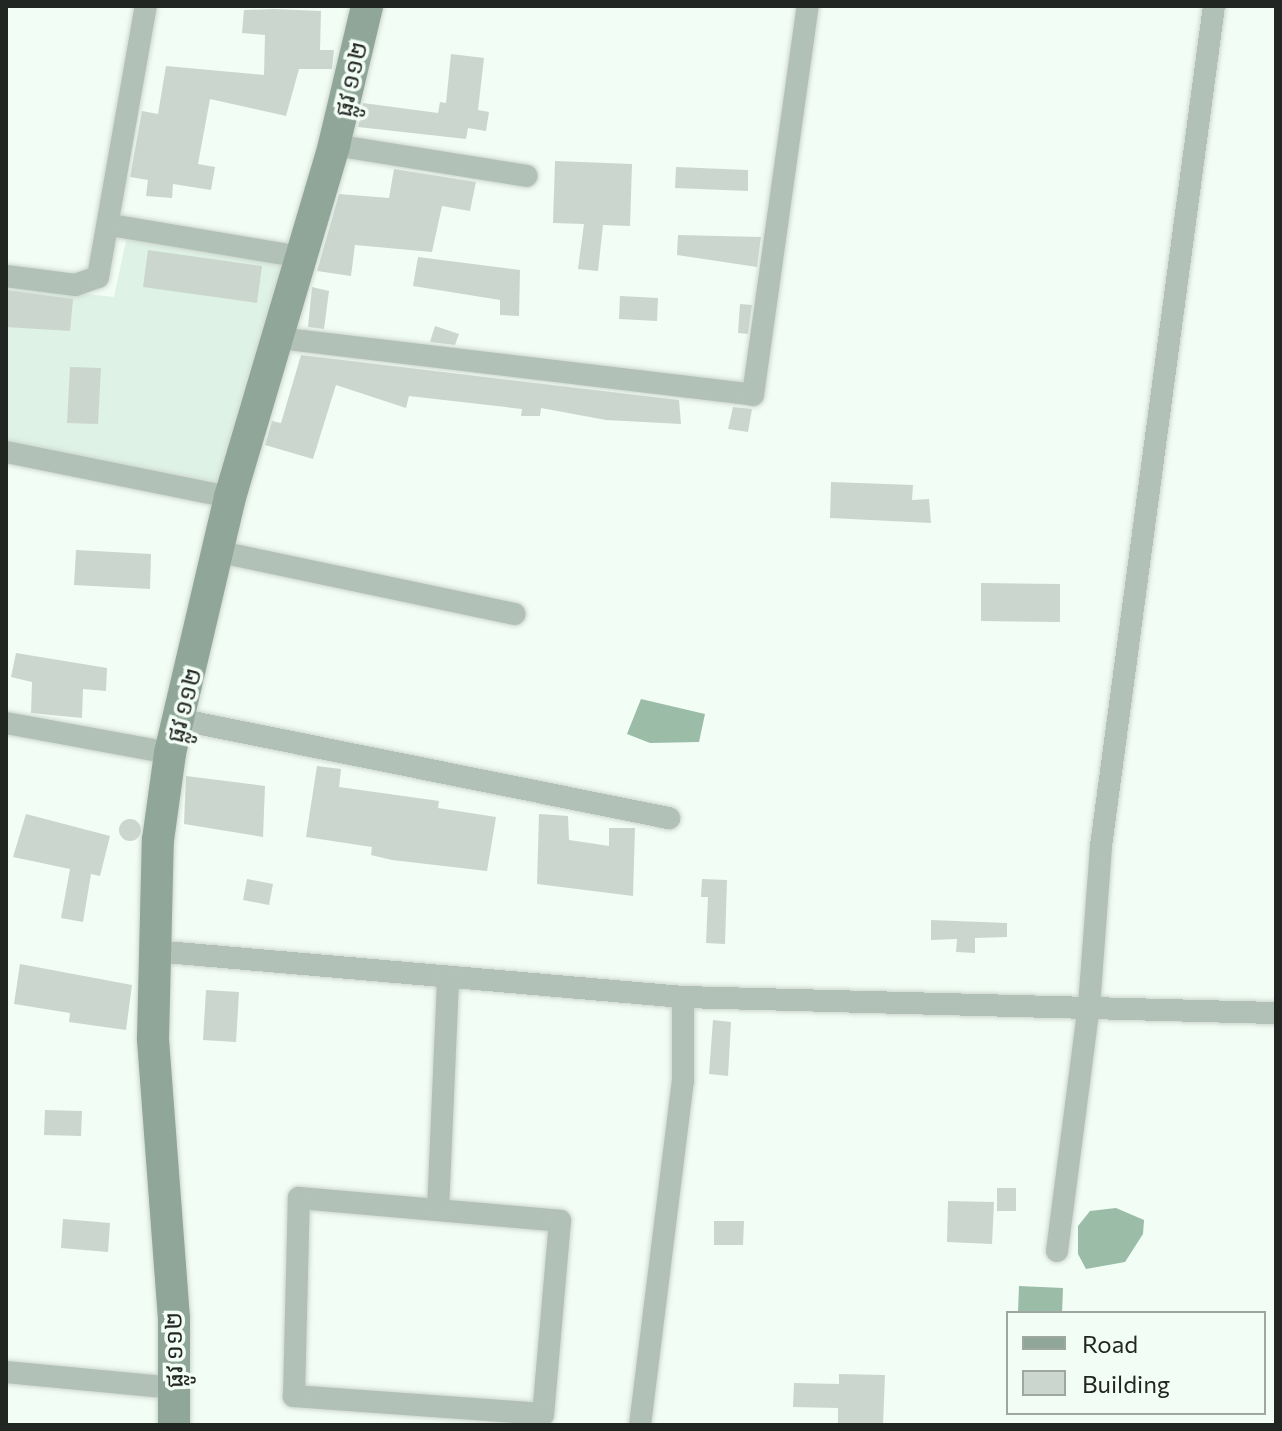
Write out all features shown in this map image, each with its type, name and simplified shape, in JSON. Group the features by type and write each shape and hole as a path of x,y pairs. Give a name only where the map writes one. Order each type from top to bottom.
{"street":[{"path":"6,276 90,284 98,277 110,225 146,6"},
{"name":"ផ្លូវ ១១២","path":"174,1425 153,1038 158,840 170,753 182,720 230,497 334,145 367,6"},
{"path":"278,338 753,395 808,6"},
{"path":"1057,1251 1089,1006 1101,846 1214,6"},
{"path":"334,145 527,176"},
{"path":"110,225 302,257"},
{"path":"6,452 230,497"},
{"path":"220,552 515,614"},
{"path":"182,720 669,818"},
{"path":"6,723 170,753"},
{"path":"154,951 683,997 1276,1013"},
{"path":"438,1210 448,977"},
{"path":"640,1425 683,1081 683,997"},
{"path":"299,1198 438,1210 560,1221 543,1414 294,1396 299,1198"},
{"path":"6,1372 174,1388"}],"shaded area":[{"path":"127,236 285,261 230,485 6,442 6,285 114,297"},
{"path":"641,699 705,714 699,742 650,743 627,734"},
{"path":"1116,1208 1144,1220 1143,1234 1125,1262 1086,1269 1078,1254 1078,1226 1090,1211"},
{"path":"1019,1286 1063,1288 1062,1311 1018,1311"}],"building":[{"path":"244,10 321,11 320,50 334,50 332,69 299,69 286,116 210,99 198,164 215,167 211,190 173,184 172,198 146,196 148,180 130,177 142,111 158,114 166,66 264,75 265,35 242,33"},
{"path":"451,54 484,58 478,110 489,112 486,131 468,128 466,139 358,127 363,103 438,113 440,102 446,103"},
{"path":"555,161 632,164 630,226 603,225 598,271 578,269 584,224 553,223"},
{"path":"676,167 748,170 748,191 675,188"},
{"path":"394,169 476,182 470,211 442,206 432,252 355,245 351,276 317,271 339,194 389,198"},
{"path":"678,235 761,237 757,267 677,255"},
{"path":"148,250 262,266 257,303 143,287"},
{"path":"418,257 520,270 519,316 500,315 500,300 413,286"},
{"path":"312,287 329,291 324,329 308,327"},
{"path":"6,290 73,299 70,331 6,327"},
{"path":"620,296 658,298 657,321 619,319"},
{"path":"740,304 752,305 748,334 738,333"},
{"path":"435,326 459,334 455,345 430,342"},
{"path":"301,355 679,400 681,424 606,420 541,408 540,416 521,416 522,409 409,396 406,408 336,385 313,459 265,445 272,421 281,423"},
{"path":"70,367 101,368 98,424 67,423"},
{"path":"733,407 752,409 748,432 728,429"},
{"path":"831,482 913,485 912,500 929,499 931,523 830,518"},
{"path":"76,550 151,554 150,589 74,585"},
{"path":"981,583 1060,584 1060,622 981,621"},
{"path":"16,653 107,668 106,691 83,689 82,718 31,713 32,682 11,677"},
{"path":"317,766 341,769 339,787 439,801 438,808 496,817 487,871 392,860 371,855 372,847 306,837"},
{"path":"186,776 265,786 263,837 184,824"},
{"path":"26,814 110,836 100,876 91,874 83,922 61,918 70,869 13,857"},
{"path":"539,814 568,816 569,840 609,846 609,828 635,828 633,896 537,884"},
{"path":"130,819 138,822 141,830 138,838 130,841 122,838 119,830 122,822"},
{"path":"247,879 273,884 269,905 243,900"},
{"path":"702,879 727,880 725,944 706,943 708,897 701,897"},
{"path":"931,920 1007,923 1007,937 975,938 975,953 956,952 957,939 931,940"},
{"path":"20,964 132,985 126,1030 69,1022 70,1013 14,1004"},
{"path":"206,990 239,992 236,1042 203,1040"},
{"path":"713,1020 731,1022 728,1076 709,1074"},
{"path":"45,1110 82,1111 81,1136 44,1135"},
{"path":"997,1188 1016,1188 1016,1211 997,1211"},
{"path":"948,1201 994,1202 992,1244 947,1242"},
{"path":"63,1219 110,1223 108,1252 61,1248"},
{"path":"714,1221 744,1221 743,1245 714,1245"},
{"path":"839,1374 885,1375 883,1425 838,1425 838,1408 793,1407 794,1383 839,1384"}]}
